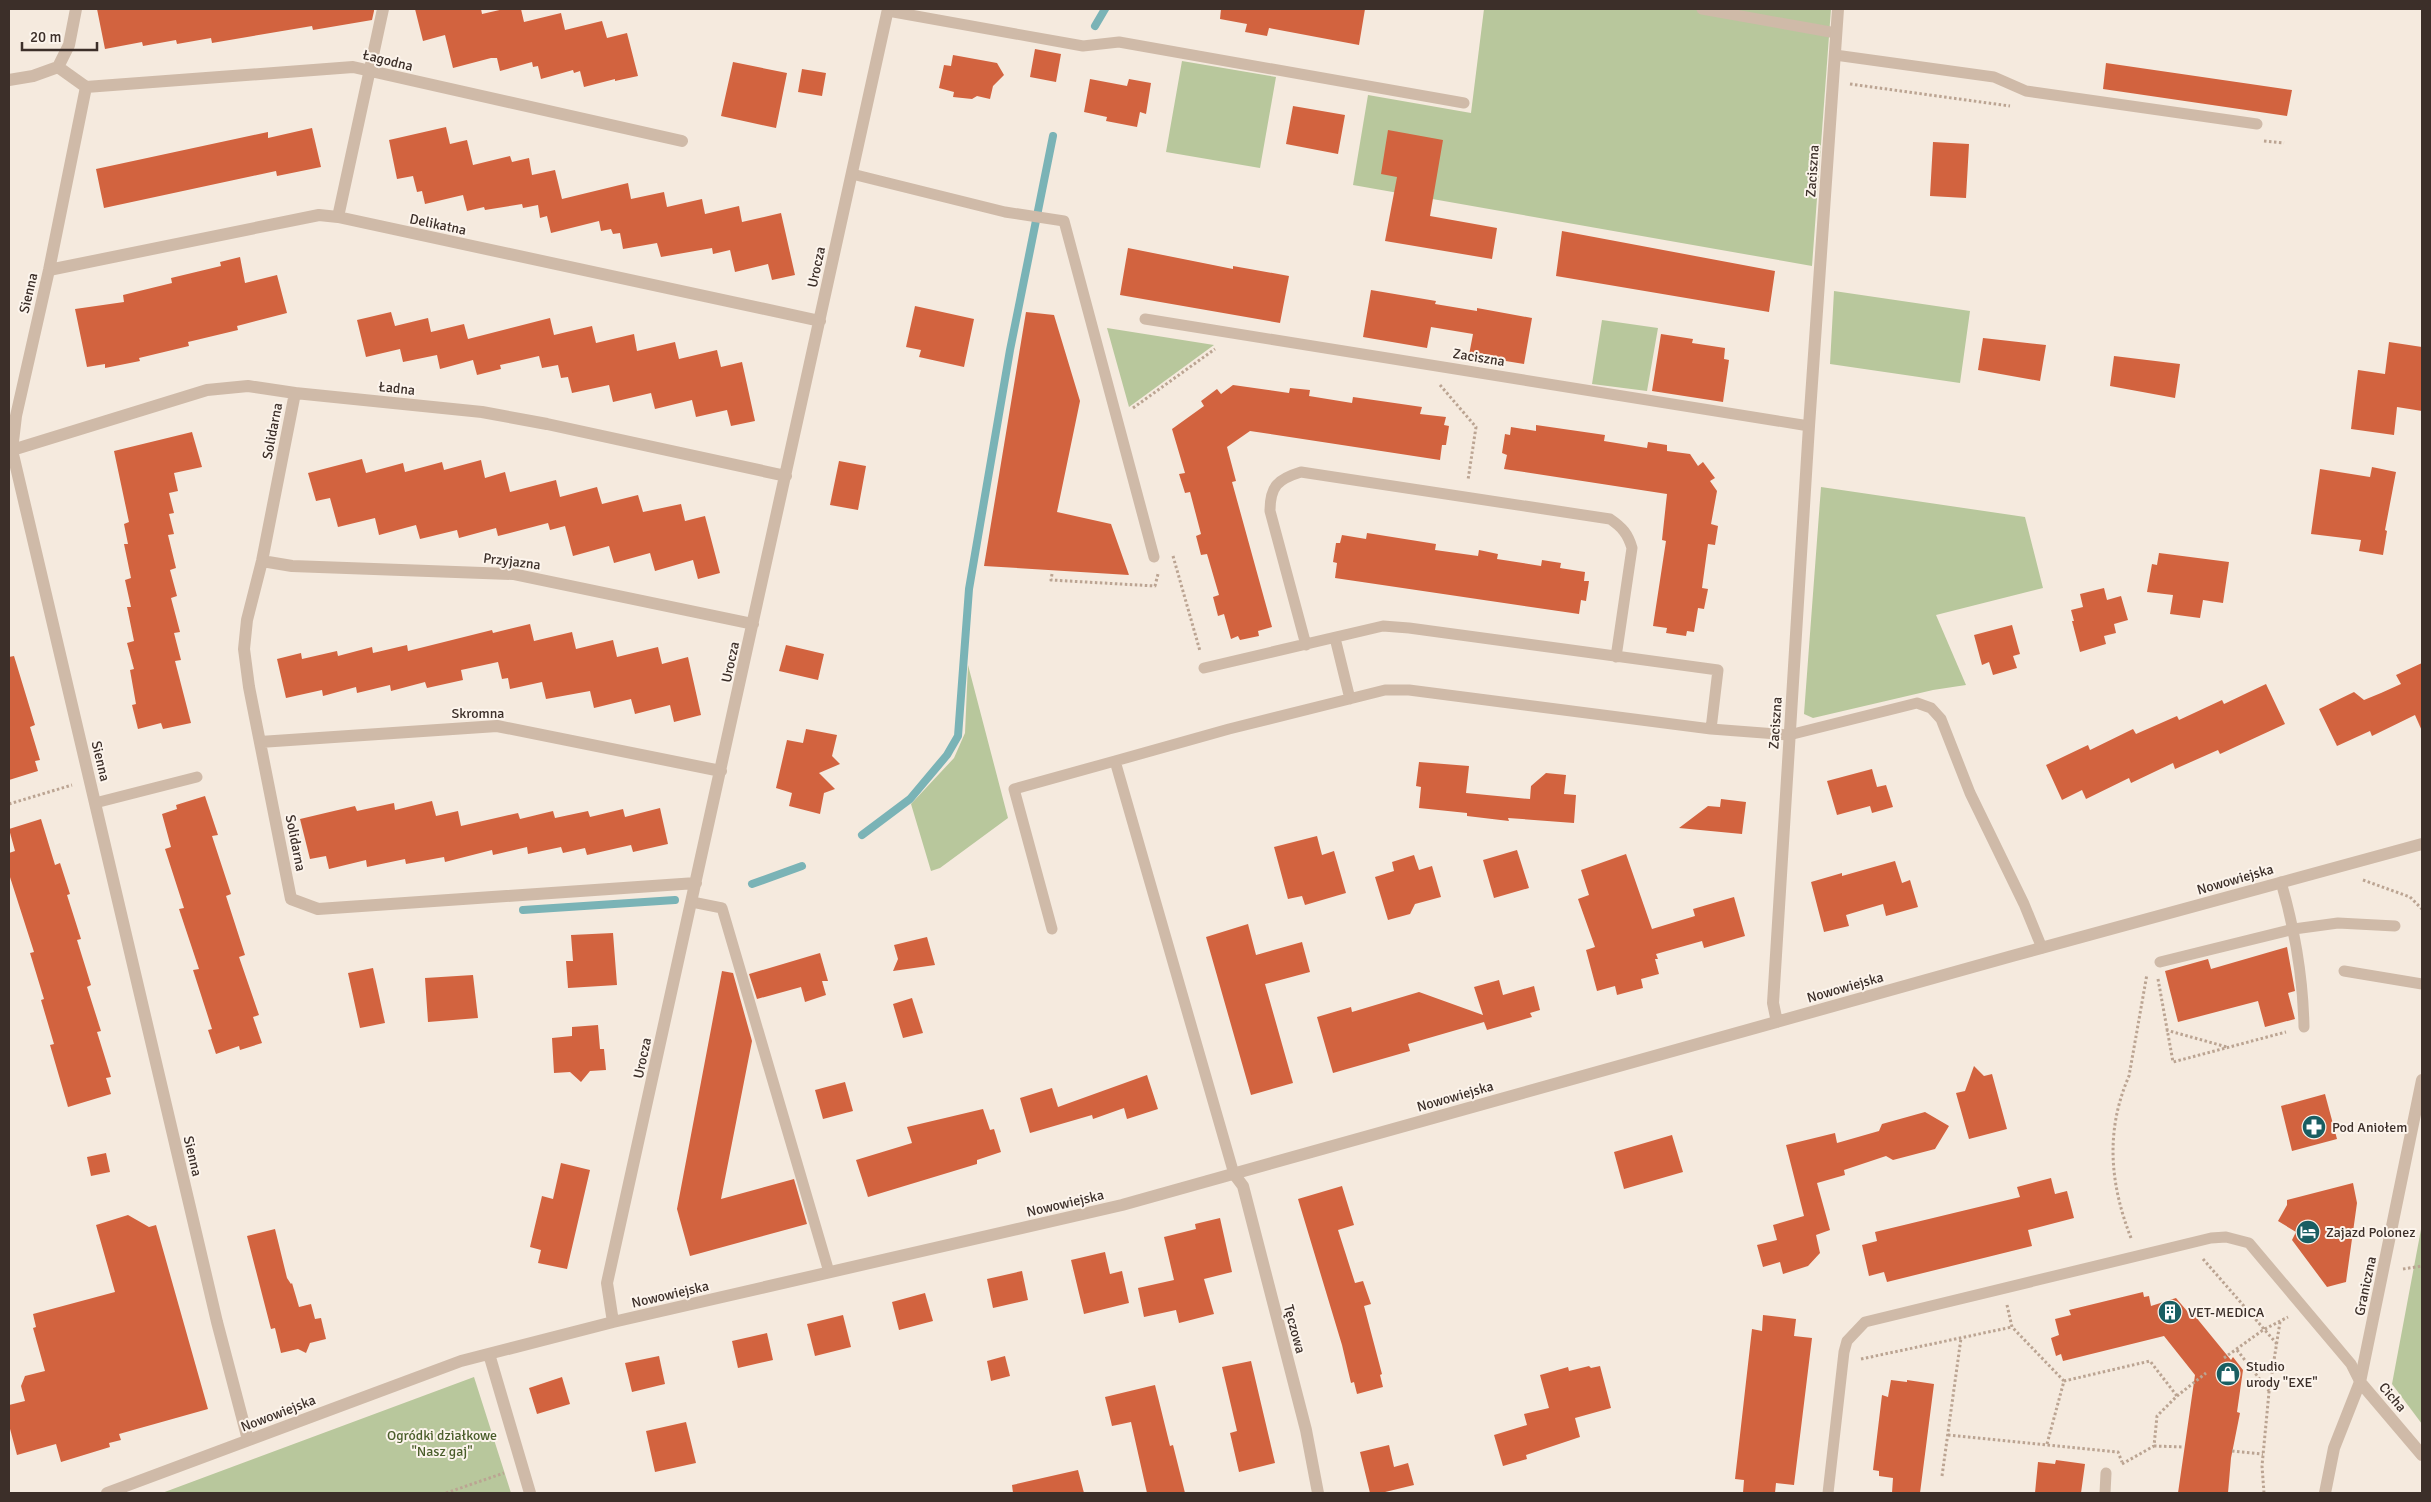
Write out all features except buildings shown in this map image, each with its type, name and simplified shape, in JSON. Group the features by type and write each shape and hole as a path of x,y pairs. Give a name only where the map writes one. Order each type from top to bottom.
{"street":[{"path":"9,80 33,76 58,67 69,45 76,9"},
{"path":"338,217 384,9"},
{"name":"Zaciszna","path":"1777,1022 1772,1003 1838,9"},
{"name":"Urocza","path":"613,1322 607,1283 888,10"},
{"path":"58,67 86,86"},
{"name":"Łagodna","path":"86,86 353,67 682,142"},
{"name":"Sienna","path":"86,86 10,450 90,780 216,1322 248,1440"},
{"name":"Delikatna","path":"49,270 319,215 338,217 820,321"},
{"name":"Ładna","path":"10,450 207,390 248,386 295,393 482,412 547,424 786,476"},
{"name":"Solidarna","path":"295,393 262,561 247,620 244,649 249,687 291,899 318,909 696,883"},
{"name":"Przyjazna","path":"262,561 292,566 513,574 753,624"},
{"name":"Skromna","path":"260,742 497,726 721,771"},
{"name":"Nowowiejska","path":"107,1493 431,1370 613,1322 1122,1205 2422,844"},
{"name":"Graniczna","path":"2325,1493 2334,1448 2360,1382 2422,1080"},
{"name":"Tęczowa","path":"1234,1174 1242,1186 1245,1196 1306,1430 1318,1493"},
{"path":"489,1354 530,1493"},
{"name":"Cicha","path":"2360,1382 2422,1455"}],"lane":[{"path":"1702,9 1836,33"},
{"path":"888,10 1083,46 1119,42 1464,103"},
{"path":"1834,55 1994,77 2026,91 2256,124"},
{"path":"852,174 1005,212 1064,221 1154,557"},
{"name":"Zaciszna","path":"1145,318 1809,426"},
{"path":"1306,645 1270,511 1270,497 1273,488 1281,480 1301,472 1313,472 1610,519 1620,526 1628,537 1632,548 1616,657"},
{"path":"1204,668 1383,626 1718,670 1711,729"},
{"path":"1335,638 1350,699"},
{"path":"1052,928 1014,789 1229,729 1385,690 1409,690 1711,729 1789,735 1917,703 1931,708 1941,719 1970,793 2024,904 2042,948"},
{"path":"1115,761 1234,1174"},
{"path":"95,803 197,777"},
{"path":"2281,882 2294,929 2303,986 2304,1027"},
{"path":"692,902 722,908 829,1272"},
{"path":"2160,962 2294,929 2338,923 2395,926"},
{"path":"2344,971 2422,984"},
{"path":"1828,1493 1847,1341 1865,1322 2190,1243 2226,1237 2249,1243 2351,1364 2360,1382"},
{"path":"2105,1493 2106,1473"}],"path":[{"path":"1135,418 1132,408 1214,349 1224,350"},
{"path":"1439,384 1476,427 1465,496"},
{"path":"1052,574 1051,580 1155,586 1159,575 1154,557 1172,551 1204,668"},
{"path":"9,804 90,780"},
{"path":"2360,879 2410,897 2422,909"},
{"path":"2160,962 2158,972 2166,1030 2173,1062 2304,1027"},
{"path":"2138,1255 2118,1203 2113,1180 2112,1154 2122,1091 2129,1076 2148,967"},
{"path":"2166,1030 2227,1048"},
{"path":"2190,1243 2277,1344"},
{"path":"2399,1269 2422,1266"},
{"path":"2003,1288 2012,1327 2064,1381"},
{"path":"2224,1358 2263,1330 2288,1316 2294,1324"},
{"path":"2264,1493 2263,1454 2280,1322"},
{"path":"1843,1363 2012,1327"},
{"path":"1942,1476 1961,1338"},
{"path":"2236,1350 2270,1392"},
{"path":"2064,1381 2150,1361 2177,1396"},
{"path":"2154,1446 2158,1416 2177,1396 2206,1373"},
{"path":"2047,1444 2064,1381"},
{"path":"1948,1435 2118,1452 2123,1464"},
{"path":"2106,1473 2154,1446 2183,1447"},
{"path":"2232,1451 2263,1454"},
{"path":"446,1493 523,1467"}],"green space":[{"path":"1484,9 1831,9 1812,266 1353,185 1368,95 1471,113"},
{"path":"1182,61 1276,77 1260,168 1166,152"},
{"path":"1834,291 1970,311 1960,383 1830,364"},
{"path":"1602,320 1658,328 1647,391 1592,384"},
{"path":"1107,328 1214,345 1129,407"},
{"path":"1821,487 2025,517 2043,588 1936,615 1966,685 1933,690 1813,718 1804,714"},
{"path":"968,665 1008,818 940,868 931,871 911,804 954,758 965,733"},
{"path":"2422,1224 2422,1424 2392,1384"},
{"name":"Ogródki działkowe \"Nasz gaj\"","path":"474,1377 511,1493 162,1493"}],"waterway":[{"path":"1095,26 1105,9"},
{"path":"862,835 910,799 947,755 958,736 969,589 1010,350 1053,136"},
{"path":"752,884 802,866"},
{"path":"523,910 675,900"}],"place":[{"name":"Pod Aniołem","path":"2314,1127"},
{"name":"Zajazd Polonez","path":"2308,1232"},
{"name":"VET-MEDICA","path":"2170,1312"},
{"name":"Studio urody \"EXE\"","path":"2228,1374"}]}
